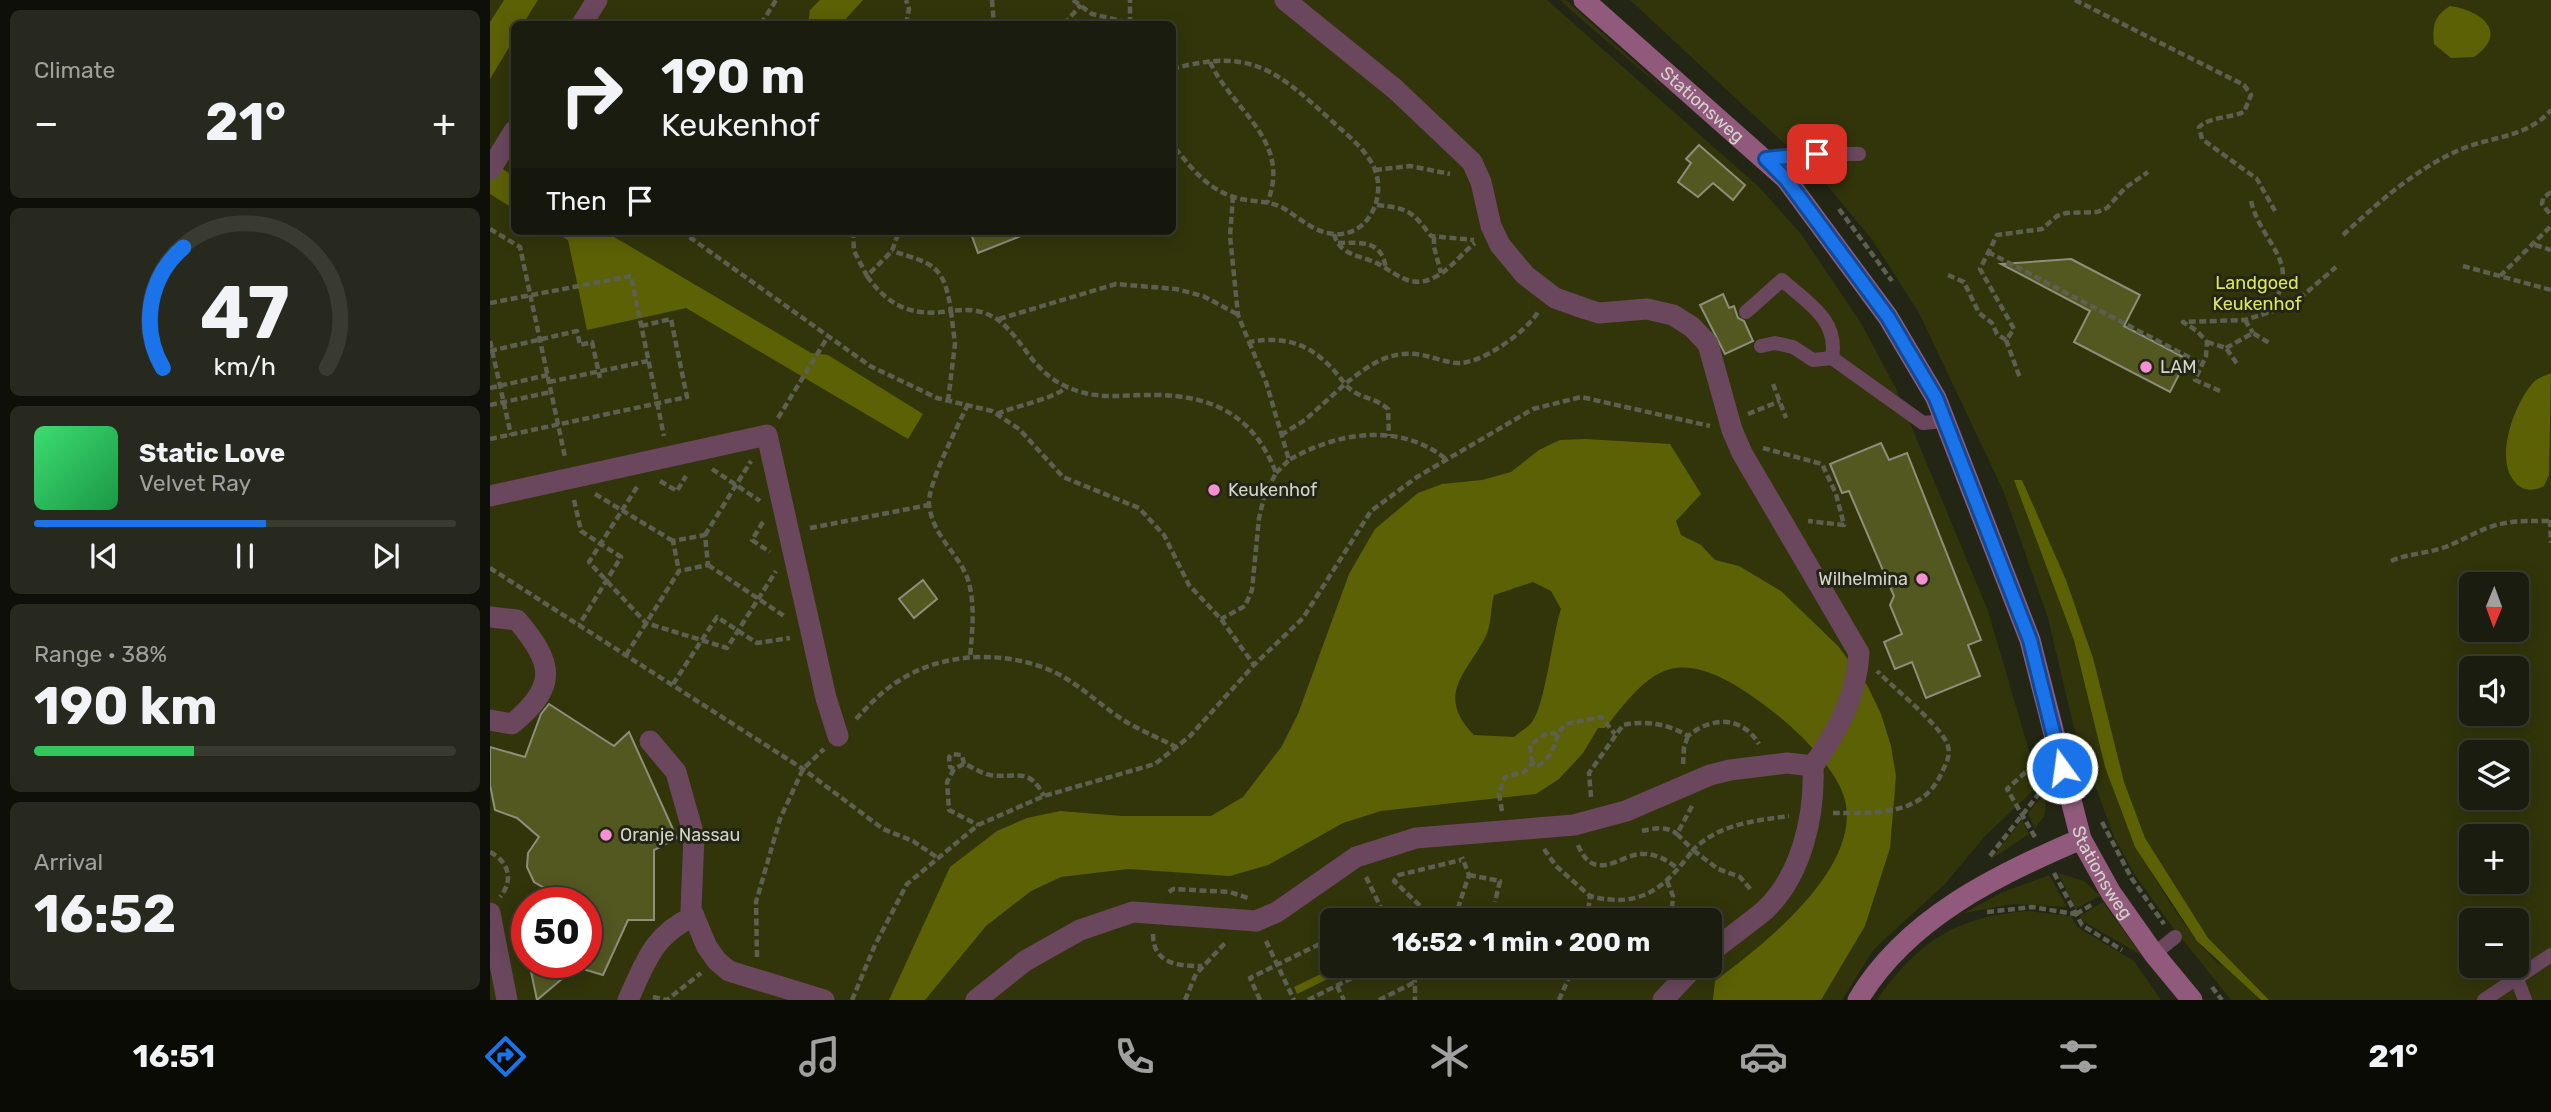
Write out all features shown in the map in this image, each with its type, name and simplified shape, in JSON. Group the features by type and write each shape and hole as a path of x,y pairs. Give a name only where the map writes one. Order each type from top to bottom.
{"main road":[{"name":"Stationsweg","path":"1584,0 1786,179 1888,317 1936,398 2030,640 2081,839 2111,893 2154,954 2192,1000"},
{"path":"1858,1000 1888,957 1929,920 1997,880 2081,839"}],"street":[{"path":"584,21 597,0"},
{"path":"1285,0 1395,89 1472,162 1491,226 1500,245 1525,275 1549,293 1574,306 1600,313 1647,309 1673,315 1692,327 1707,344 1733,432 1859,659 1844,716 1814,764 1812,813 1789,877 1768,907 1722,943"},
{"path":"493,165 511,136"},
{"path":"490,496 767,435 811,634 838,736"},
{"path":"490,617 517,620 543,655 547,679 534,706 512,724 490,720"},
{"path":"650,741 676,772 694,836 691,909 717,961 729,971 824,1000"},
{"path":"976,1000 1024,961 1080,930 1133,912 1181,913 1256,921 1277,912 1356,857 1416,838 1574,825 1599,819 1710,775 1764,764 1814,764"},
{"path":"496,904 507,1000"},
{"path":"628,1000 660,938 671,927 694,916"},
{"path":"1663,1000 1684,978"}],"lane":[{"path":"1766,159 1817,154 1858,154"},
{"path":"1746,312 1782,280 1832,328 1835,344 1832,358"},
{"path":"1761,346 1775,343 1793,347 1813,359 1832,358 1923,423 1945,421"},
{"path":"2154,954 2175,937"},
{"path":"2484,1000 2551,955"},
{"path":"2517,979 2525,1000"}],"path":[{"path":"763,21 776,0"},
{"path":"906,0 909,9 907,21"},
{"path":"992,0 994,21"},
{"path":"1073,0 1092,14 1119,21"},
{"path":"1130,0 1130,21"},
{"path":"2075,0 2244,85 2251,95 2244,111 2229,118 2205,122 2199,127 2202,139 2257,179 2275,211"},
{"path":"1067,21 1081,5"},
{"path":"1176,68 1229,60 1270,69 1344,133 1375,170 1379,194 1377,205 1359,228 1334,234 1316,230 1281,207 1233,196 1201,179 1176,149"},
{"path":"1210,62 1217,78 1260,128 1275,185 1268,203"},
{"path":"2343,235 2366,211 2419,172 2460,150 2522,132 2543,120 2551,110"},
{"path":"1375,170 1410,166 1456,175 1478,175"},
{"path":"2006,340 2014,329 1980,269 1997,235 2042,229 2057,216 2066,213 2086,215 2107,208 2125,188 2148,172"},
{"path":"2551,192 2543,198 2542,204 2551,215"},
{"path":"1233,196 1230,236 1238,315 1266,382 1289,460"},
{"path":"2251,201 2254,213 2282,260 2281,292 2265,314"},
{"path":"1377,205 1403,207 1416,216 1434,236 1441,273"},
{"path":"2500,276 2535,245 2551,226"},
{"path":"490,229 520,247 548,379 557,407 558,425 581,531 621,557 579,625"},
{"path":"1334,234 1338,243 1354,256 1387,270 1395,277 1412,282 1431,279 1441,273 1478,240 1434,236"},
{"path":"686,235 828,338 910,388 997,414 1019,429 1063,477 1132,504 1152,519 1164,535 1189,585 1221,619 1254,664"},
{"path":"853,235 854,251 867,276 880,294 896,307 934,314 981,311 999,319 1044,372 1068,387 1099,398 1157,394 1189,398 1218,406 1237,415 1255,433 1267,449 1276,473"},
{"path":"867,276 892,251 898,235"},
{"path":"1338,243 1365,242 1377,246 1384,255 1387,270"},
{"path":"2535,245 2551,250"},
{"path":"892,251 933,264 942,274 955,344 947,401"},
{"path":"1988,252 2202,364"},
{"path":"2463,265 2551,290"},
{"path":"2238,365 2227,348 2207,342 2183,322 2245,320 2292,305 2336,267"},
{"path":"1948,275 1964,282 1979,313 1992,323 1997,334 2006,340 2021,378"},
{"path":"490,303 631,276 651,387 669,457"},
{"path":"999,319 1116,284 1176,289 1203,296 1238,315"},
{"path":"1281,435 1305,420 1345,384 1381,359 1424,353 1458,363 1476,359 1523,329 1534,319 1549,293"},
{"path":"490,439 687,397 671,319 641,326"},
{"path":"2245,320 2253,333 2272,344"},
{"path":"491,351 578,331 580,345 592,342 599,375"},
{"path":"2227,348 2253,333"},
{"path":"800,382 828,338"},
{"path":"1249,342 1269,338 1303,346 1328,361 1354,394 1380,402 1388,409 1390,436"},
{"path":"490,341 511,435"},
{"path":"2207,342 2195,380 2220,391"},
{"path":"490,388 599,375 648,361"},
{"path":"1773,384 1786,418"},
{"path":"997,414 1024,402 1058,394 1068,387"},
{"path":"490,405 551,391"},
{"path":"852,1000 875,945 907,884 978,825 1044,796 1155,764 1190,736 1254,664 1303,618 1371,511 1416,477 1533,409 1581,397 1733,432 1758,446 1822,464 1844,525 1815,523 1777,514"},
{"path":"1733,432 1780,401"},
{"path":"968,404 933,485 929,505 944,545 968,578 973,616 970,658"},
{"path":"1221,619 1245,606 1252,590 1259,518 1264,496 1276,473 1289,460 1314,445 1342,438 1390,436 1433,449 1447,460"},
{"path":"707,466 763,503"},
{"path":"656,479 677,491 690,470"},
{"path":"569,478 673,541 705,535 708,565"},
{"path":"640,482 589,562 646,623 726,648 759,599 790,539 929,505"},
{"path":"2391,561 2409,553 2448,546 2486,528 2509,522 2551,520 2551,543"},
{"path":"626,655 679,571 673,541"},
{"path":"679,571 708,565 811,634"},
{"path":"490,568 803,769 883,829 913,841 938,859"},
{"path":"673,684 717,617 757,643 811,634"},
{"path":"758,978 756,902 780,819 803,769 900,679 930,665 970,658 1021,660 1055,672 1129,724 1176,747"},
{"path":"1536,830 1536,840 1556,866 1590,895 1625,901 1642,897 1667,880 1708,835 1726,827 1812,813 1875,814 1919,801 1941,777 1949,750 1932,722 1859,659"},
{"path":"1532,763 1538,766 1549,758 1557,734 1565,724 1573,724 1578,719 1595,720 1601,717 1615,734"},
{"path":"1677,834 1692,810 1683,759 1688,736 1699,727 1729,721 1753,735 1763,753 1764,764"},
{"path":"1599,819 1588,785 1589,773 1623,726 1648,723 1675,729 1688,736"},
{"path":"1499,800 1505,777 1524,772 1532,763 1530,745 1547,733 1557,734"},
{"path":"954,769 948,762 952,754 962,755 964,764"},
{"path":"978,825 949,810 947,782 954,769 964,764 992,775 1022,774 1035,780 1044,796"},
{"path":"1983,866 2030,802 2062,768"},
{"path":"1574,825 1580,852 1593,862 1614,865 1642,854 1667,860 1677,868"},
{"path":"1634,833 1654,828 1672,830 1711,865 1746,881 1768,907"},
{"path":"2104,828 2132,879"},
{"path":"1458,908 1469,875 1461,860 1468,835"},
{"path":"490,852 498,856 508,871 506,889 496,904"},
{"path":"1356,857 1381,908"},
{"path":"1422,908 1394,881 1398,875 1461,860"},
{"path":"1469,875 1500,881 1495,902"},
{"path":"1667,880 1673,896 1672,908"},
{"path":"1588,908 1590,895"},
{"path":"1981,913 2032,907 2076,914 2082,925 2128,953"},
{"path":"1185,1000 1196,974 1218,947 1256,921 1294,1000"},
{"path":"1260,1000 1250,978 1320,944"},
{"path":"667,1000 717,961"},
{"path":"1308,1000 1353,978"},
{"path":"1414,978 1415,1000"},
{"path":"1559,1000 1569,978"},
{"path":"1379,1000 1415,982"},
{"path":"1337,986 1344,1000"}],"green space":[{"name":"Keukenhof","path":"490,0 1547,0 1759,187 1801,234 1861,323 1895,387 1988,611 2039,785 1985,836 1945,884 1874,949 1842,1000 490,1000"},
{"path":"1560,0 1566,0 1682,105 1574,13"},
{"name":"Landgoed Keukenhof","path":"1630,0 2551,0 2551,1000 2231,1000 2168,921 2135,875 2114,837 2074,728 2048,618 2003,490 1919,313 1873,241 1817,173 1837,164 1820,145 1786,145","holes":["2116,795 2223,967 2176,912 2146,862"]},
{"path":"2047,791 2044,816 2035,829 2028,813"},
{"path":"2022,820 2029,834 1990,860"},
{"path":"2058,873 2084,881 2100,896 2075,909"},
{"path":"2050,876 2067,907 2013,904 1964,913 2003,892"},
{"path":"2103,902 2141,955 2083,921 2080,916"},
{"path":"2028,911 2071,916 2077,927 2134,961 2161,1000 1877,1000 1907,962 1941,936 1980,919"}],"shaded area":[{"path":"504,0 538,0 525,21 511,21 511,44 490,79 490,22"},
{"path":"820,0 863,0 844,21 808,21 810,10"},
{"path":"2450,6 2471,12 2487,24 2490,39 2485,48 2474,57 2451,58 2434,44 2435,22"},
{"path":"490,161 511,174 511,207 490,194"},
{"path":"560,235 611,235 811,353 828,355 923,414 908,439 686,308 587,330 568,240"},
{"path":"2551,373 2549,475 2544,486 2533,490 2525,489 2515,482 2509,472 2506,446 2509,432 2525,393 2536,380"},
{"path":"1560,440 1670,444 1701,494 1676,521 1681,535 1701,545 1715,560 1739,566 1781,591 1838,646 1867,685 1881,714 1891,746 1896,776 1890,848 1865,926 1821,1000 1713,1000 1715,981 1780,928 1822,881 1837,856 1845,830 1846,805 1842,792 1815,751 1767,707 1737,686 1713,674 1676,668 1654,676 1645,683 1605,728 1598,728 1583,753 1559,779 1536,794 1381,811 1343,823 1268,865 1230,876 1128,869 1061,877 1031,891 986,926 925,1000 889,1000 950,867 997,831 1027,818 1060,811 1122,816 1211,816 1243,797 1282,746 1298,714 1349,574 1375,529 1418,493 1442,484 1482,480 1511,472 1539,450","holes":["1533,582 1551,591 1561,609 1537,714 1530,724 1514,737 1474,735 1462,721 1455,696 1463,674 1487,633 1494,595"]},
{"path":"2014,480 2022,480 2066,580 2093,658 2124,782 2145,838 2208,938 2269,1000 2261,1000 2197,941 2135,847 2105,767 2074,640"},
{"path":"1320,974 1320,978 1330,978 1297,994 1294,987"}],"building":[{"path":"1699,145 1745,185 1733,200 1713,183 1698,197 1678,182 1691,163 1686,159"},
{"path":"971,235 1023,235 978,253"},
{"path":"2071,259 2140,295 2124,326 2187,359 2170,392 2074,342 2090,311 2001,264"},
{"path":"1723,294 1729,308 1734,306 1738,318 1744,321 1753,341 1725,354 1700,305"},
{"name":"Wilhelmina","path":"1881,443 1889,460 1907,453 1981,640 1968,645 1980,676 1926,698 1912,662 1895,669 1884,642 1902,634 1890,605 1894,596 1849,491 1842,493 1830,464"},
{"path":"923,580 937,599 914,618 899,599"},
{"name":"Oranje Nassau","path":"549,704 614,746 629,732 677,838 654,850 654,920 628,920 603,975 602,887 542,887 534,882 527,867 528,853 539,837 517,818 495,810 490,785 490,747 525,757 541,714"},
{"path":"532,978 563,978 537,1000"}],"place":[{"name":"LAM","path":"2146,367"},
{"name":"Keukenhof","path":"1214,490"},
{"name":"Wilhelmina","path":"1922,579"},
{"name":"Oranje Nassau","path":"606,835"}],"route":[{"path":"1817,154 1766,159 1786,179 1888,317 1936,398 2030,640 2062,768"}]}
